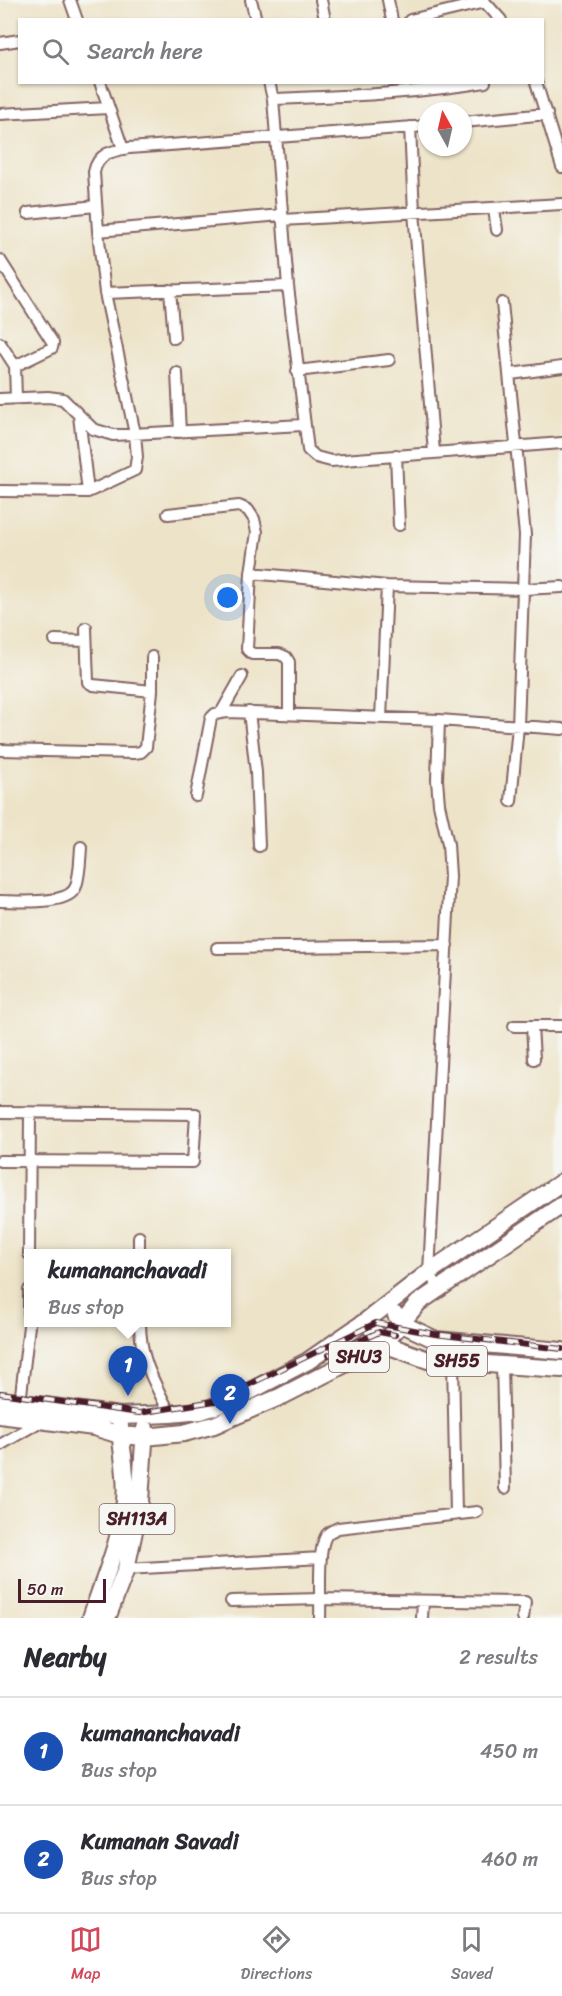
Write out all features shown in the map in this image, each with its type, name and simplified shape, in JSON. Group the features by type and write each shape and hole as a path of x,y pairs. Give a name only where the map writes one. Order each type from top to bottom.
{"main road":[{"name":"SHU3","path":"0,1400 120,1416 201,1410 231,1401 308,1361 366,1321 429,1272 562,1182"},
{"name":"SHU3","path":"0,1415 89,1426 120,1435 145,1437 184,1433 214,1425 282,1396 384,1344 422,1300 562,1205"},
{"path":"422,1300 423,1321 429,1337"},
{"path":"389,1304 402,1324"},
{"path":"366,1321 384,1344"},
{"name":"SH55","path":"402,1324 436,1340 562,1352"},
{"name":"SH55","path":"384,1344 428,1360 562,1369"},
{"name":"SH113A","path":"91,1618 121,1527 126,1500 120,1416"},
{"name":"SH113A","path":"108,1618 126,1569 140,1501 145,1437 144,1416"},
{"path":"89,1426 116,1454 125,1476"}],"street":[{"path":"70,0 76,18"},
{"path":"251,0 256,18"},
{"path":"321,0 325,18"},
{"path":"388,0 392,18"},
{"path":"418,18 484,1 499,18"},
{"path":"0,44 18,40"},
{"path":"101,84 123,149"},
{"path":"269,84 273,99 288,286 303,425 308,450 316,457 330,460 562,443"},
{"path":"273,99 370,95 446,89 473,84"},
{"path":"537,84 562,167"},
{"path":"0,114 108,108"},
{"path":"472,121 547,114"},
{"path":"0,492 88,492 129,475 135,470 137,457 135,434 105,293 98,231 94,172 96,163 102,156 123,149 418,127"},
{"path":"410,128 414,212 434,452"},
{"path":"98,231 282,218 562,204"},
{"path":"28,213 96,206"},
{"path":"494,209 497,230"},
{"path":"0,260 53,343 52,348 15,366"},
{"path":"105,293 288,286"},
{"path":"170,290 174,338"},
{"path":"502,303 511,374 525,534 518,726 511,801"},
{"path":"0,342 15,366 16,398"},
{"path":"297,371 389,360"},
{"path":"511,374 562,367"},
{"path":"177,373 180,432"},
{"path":"0,399 48,397 63,399 93,429 113,435 303,425"},
{"path":"79,416 88,492"},
{"path":"396,455 399,525"},
{"path":"168,514 239,506 248,510 254,519 257,532 250,573 247,649 252,654 279,654 286,657 289,662 289,714"},
{"path":"250,573 387,586 524,589 562,587"},
{"path":"381,718 387,586"},
{"path":"86,628 88,682 93,685 152,691"},
{"path":"55,640 86,641"},
{"path":"0,750 141,752 146,747 152,691 152,657"},
{"path":"221,713 242,676"},
{"path":"249,712 256,772 259,846"},
{"path":"196,796 211,718 215,714 249,712 439,720 562,729"},
{"path":"439,720 437,780 439,804 448,843 450,876 429,1272 439,1289"},
{"path":"0,901 59,900 70,895 76,888 81,847"},
{"path":"217,948 447,945"},
{"path":"514,1026 562,1026"},
{"path":"532,1026 534,1059"},
{"path":"0,1112 196,1114 193,1162 0,1161"},
{"path":"29,1249 30,1113"},
{"path":"139,1236 139,1249"},
{"path":"20,1402 29,1327"},
{"path":"140,1327 145,1364 170,1414"},
{"path":"453,1361 456,1514"},
{"path":"502,1364 505,1488"},
{"path":"0,1445 41,1421"},
{"path":"320,1618 321,1558 326,1536 338,1528 477,1512"},
{"path":"126,1569 321,1558"},
{"path":"231,1601 321,1599 525,1602 523,1618"},
{"path":"422,1618 423,1601"}],"railway":[{"path":"0,1393 139,1413 215,1401 376,1323 435,1334 562,1349"},
{"path":"329,1355 379,1332 395,1335"}],"place":[{"name":"kumananchavadi","path":"128,1396"},
{"name":"Kumanan Savadi","path":"230,1424"}]}
